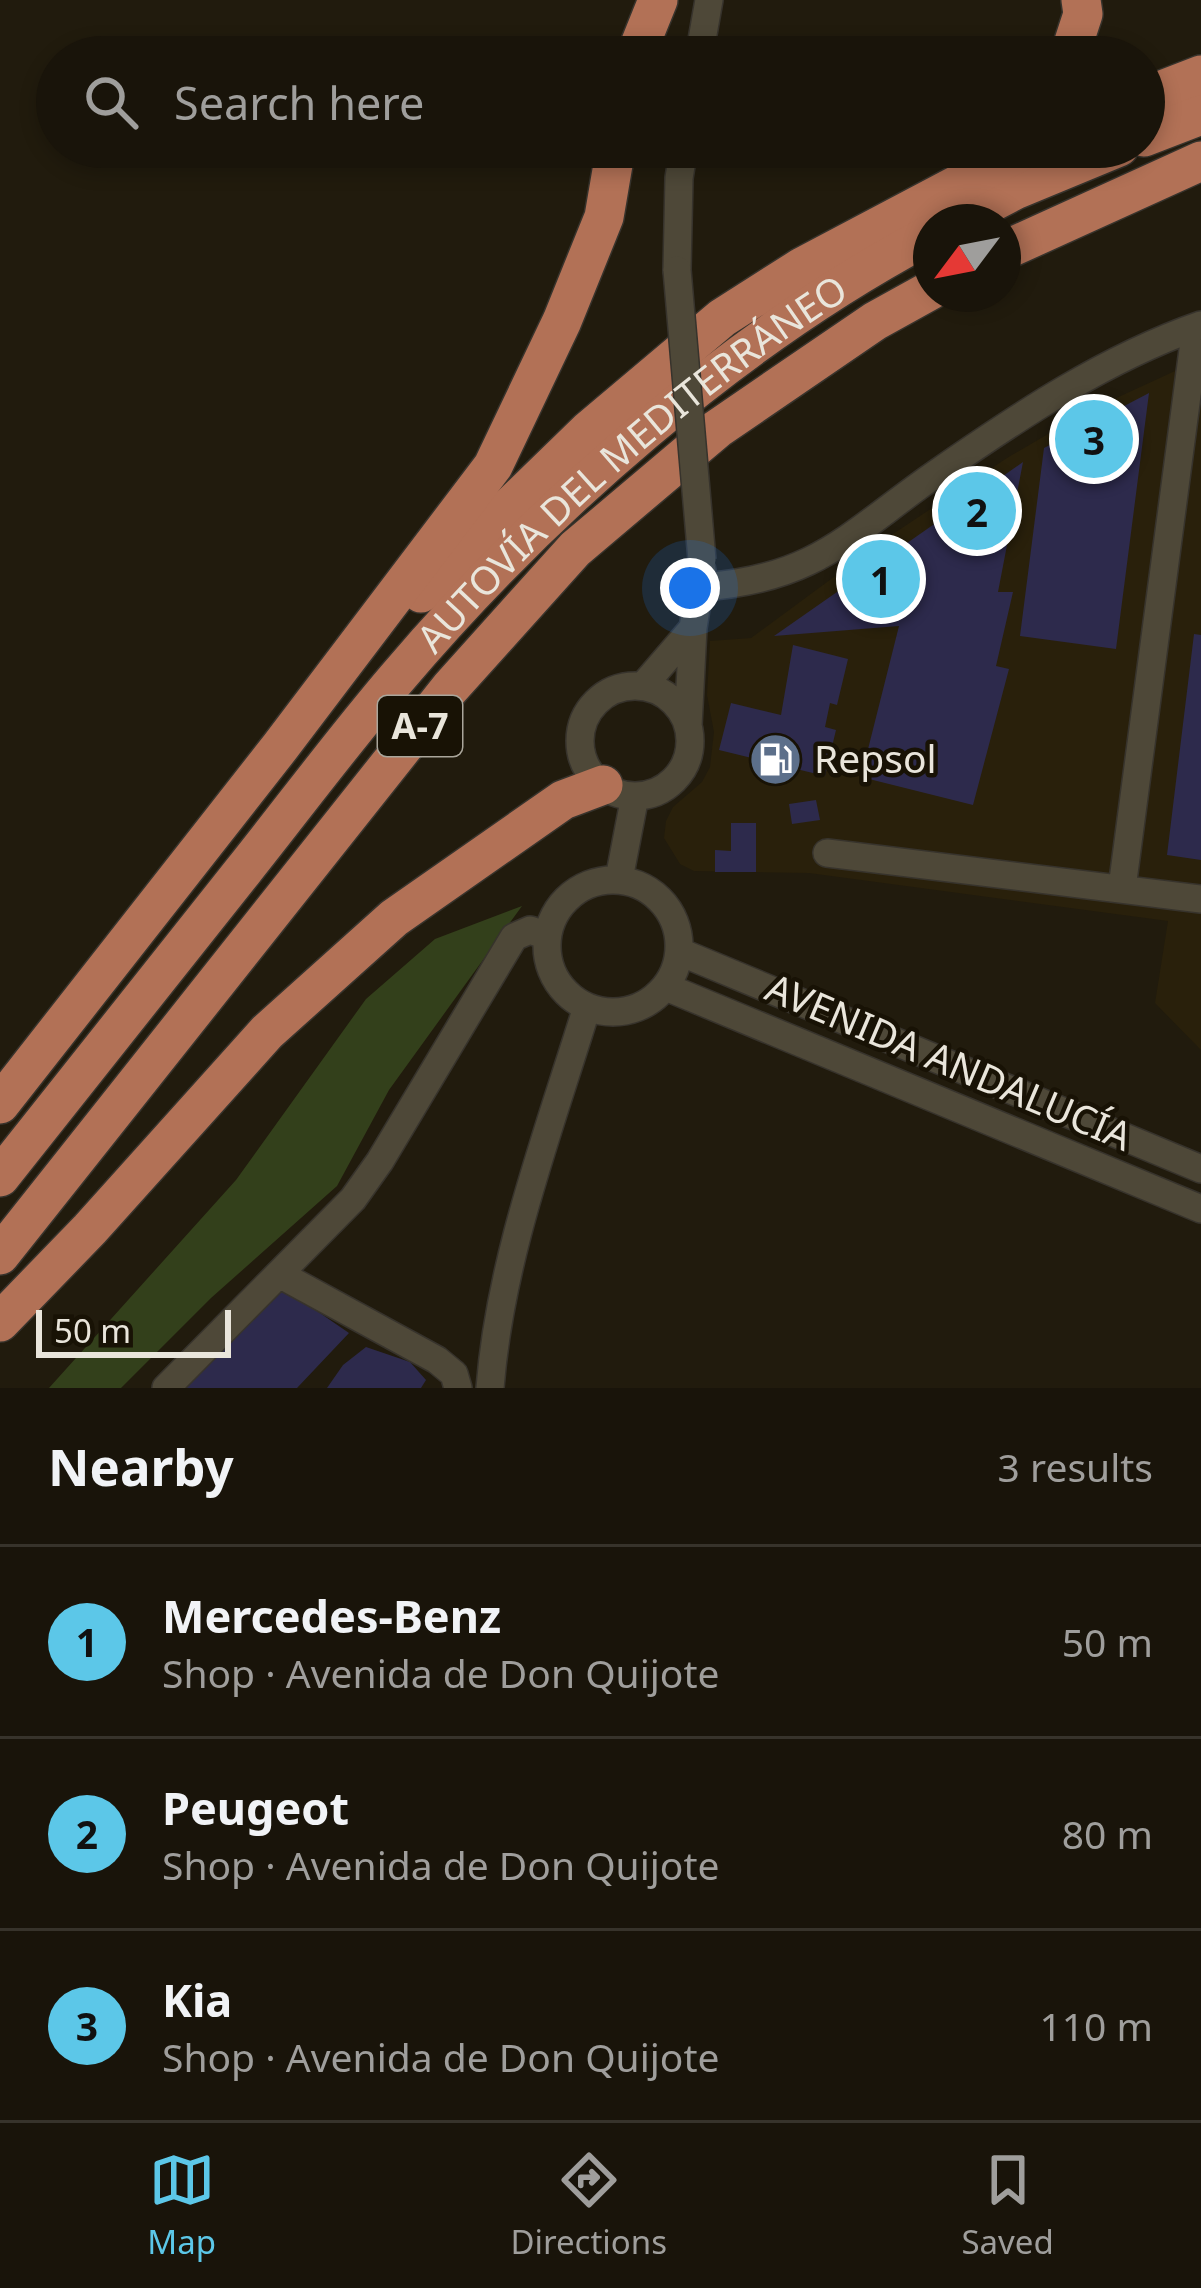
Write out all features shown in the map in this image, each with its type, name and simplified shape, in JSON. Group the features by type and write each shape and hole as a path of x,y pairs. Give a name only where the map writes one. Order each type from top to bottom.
{"highway":[{"path":"643,36 658,0"},
{"path":"1076,36 1083,14 1081,0"},
{"path":"1165,89 1201,75"},
{"path":"1165,129 1201,115"},
{"path":"1021,243 1201,161"},
{"path":"0,1104 493,466 562,321 604,217 612,168"},
{"path":"280,747 438,575 588,431 722,318 898,197 951,168"},
{"path":"802,267 988,168"},
{"path":"989,204 1069,168"},
{"name":"AUTOVÍA DEL MEDITERRÁNEO","path":"0,1177 397,678 539,524 665,416 767,338 913,243"},
{"name":"AUTOVÍA DEL MEDITERRÁNEO","path":"0,1256 450,688 575,549 717,429 913,300"},
{"path":"0,1322 267,1032 394,918 563,800 619,791"}],"street":[{"path":"702,36 709,0"},
{"path":"619,791 667,786 679,775 690,743 693,628 702,574 677,271 681,168"},
{"path":"702,574 734,585 808,565 1023,414 1114,364 1198,326"},
{"path":"1121,888 1198,326"},
{"path":"643,686 693,628"},
{"path":"619,879 619,791 582,756 584,719 608,692 643,686 672,699 688,726"},
{"path":"827,853 1201,899"},
{"path":"619,879 640,884 671,912 680,952 666,987 650,1002 630,1011 608,1012 587,1007 568,995 555,978 547,936 554,913 566,899 600,880 619,879"},
{"path":"166,1388 353,1199 514,937 530,930 547,936"},
{"name":"AVENIDA ANDALUCÍA","path":"680,952 1201,1169"},
{"name":"AVENIDA ANDALUCÍA","path":"666,987 1201,1209"},
{"path":"490,1388 494,1342 523,1218 587,1007"},
{"path":"279,1274 436,1360 454,1374 458,1388"}],"shaded area":[{"path":"1201,359 1201,1050 1155,1003 1168,921 809,873 694,871 680,864 664,838 666,821 710,767 714,732 707,695 710,641 751,638 884,540 1007,458 1086,412"}],"green space":[{"path":"522,906 389,1090 337,1186 211,1298 121,1388 49,1388 236,1180 366,999 435,939"}],"building":[{"path":"1149,393 1116,649 1020,636 1044,448"},
{"path":"1023,462 998,592 1013,592 996,666 1009,669 973,805 861,777 899,626 774,636"},
{"path":"1194,634 1201,635 1201,860 1167,855"},
{"path":"793,645 848,659 837,705 830,703 825,727 836,730 825,776 719,750 731,703 781,715"},
{"path":"816,800 820,820 792,824 789,804"},
{"path":"731,823 756,823 756,872 715,872 715,850 731,851"},
{"path":"282,1287 349,1333 297,1388 182,1388"},
{"path":"366,1347 410,1362 426,1380 421,1388 327,1388 343,1365"}],"place":[{"name":"Kia","path":"1094,439"},
{"name":"Peugeot","path":"977,511"},
{"name":"Mercedes-Benz","path":"881,579"},
{"name":"Repsol","path":"775,759"}]}
